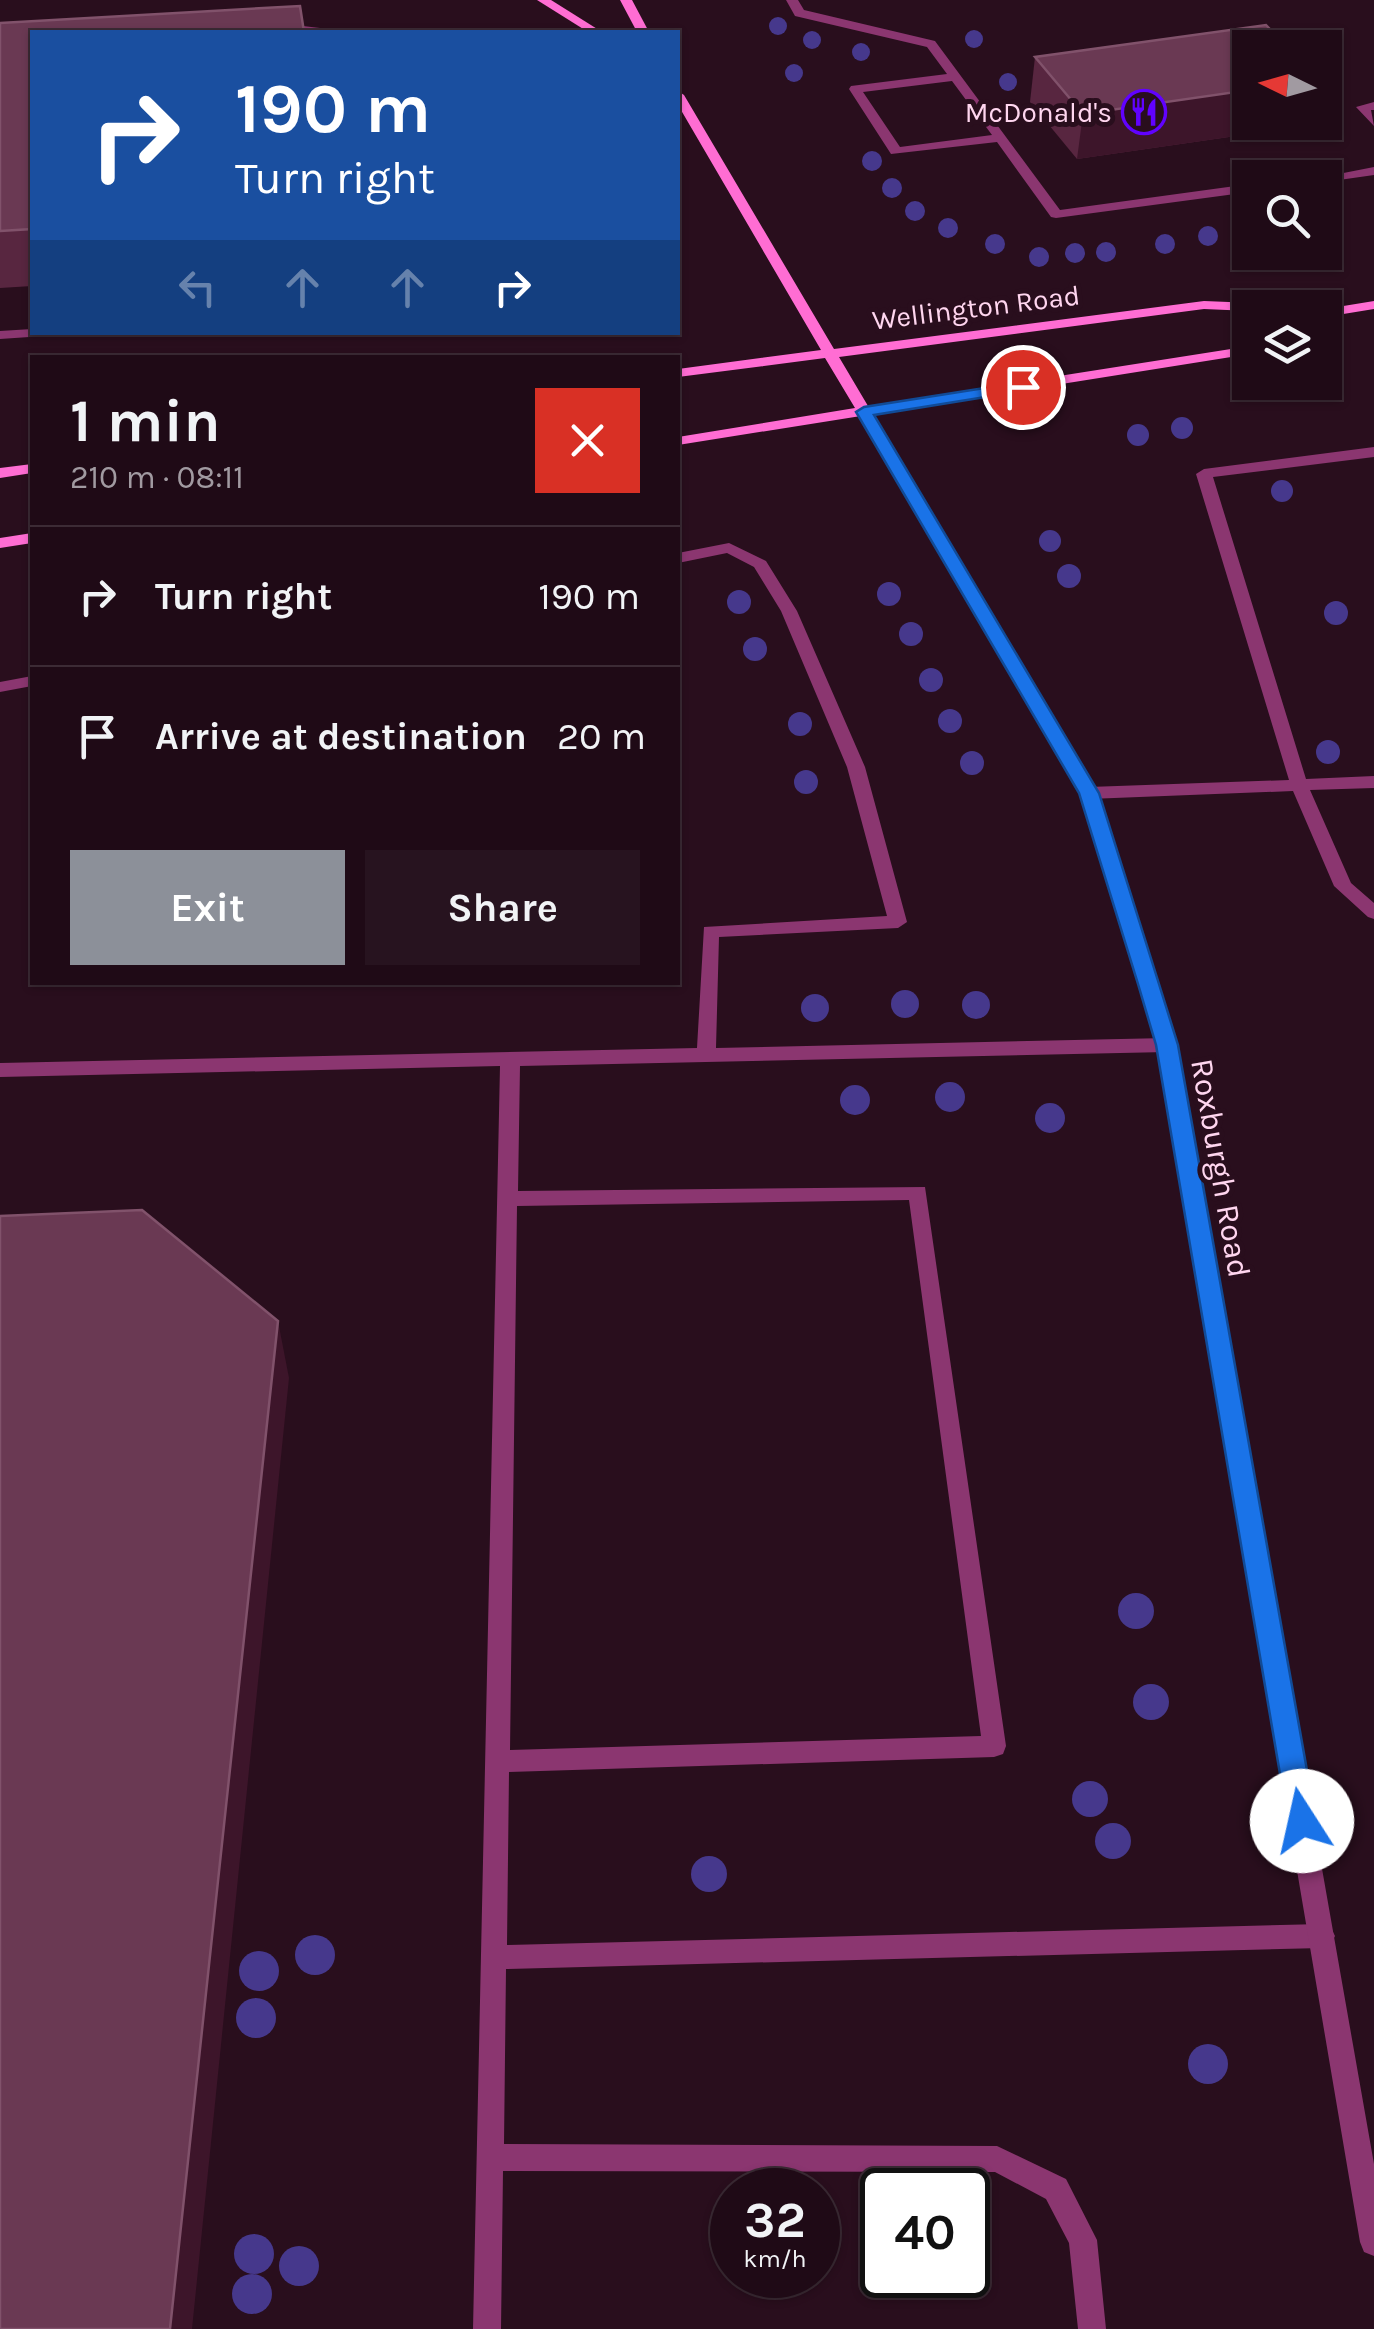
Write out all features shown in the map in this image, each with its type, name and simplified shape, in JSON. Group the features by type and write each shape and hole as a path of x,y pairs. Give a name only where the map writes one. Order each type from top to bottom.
{"main road":[{"path":"544,0 593,30"},
{"path":"626,0 642,30"},
{"name":"Roxburgh Road","path":"680,98 864,412"},
{"name":"Wellington Road","path":"680,373 1204,305 1232,306"},
{"path":"1342,311 1374,306"},
{"path":"680,441 1232,353"},
{"path":"0,473 30,468"},
{"path":"0,543 30,538"}],"street":[{"path":"792,0 799,12 931,44 1056,214 1232,190"},
{"path":"269,27 300,30"},
{"path":"954,77 855,89 896,151 1000,138"},
{"path":"1374,106 1362,107 1374,122"},
{"path":"1342,175 1374,171"},
{"path":"0,336 30,333"},
{"name":"Roxburgh Road","path":"864,412 1089,793 1167,1045 1374,2242"},
{"path":"1374,452 1204,474 1299,785 1343,886 1374,914"},
{"path":"680,558 729,548 760,564 789,610 856,767 898,922 710,931 706,1055"},
{"path":"0,687 30,681"},
{"path":"1089,793 1374,782"},
{"path":"0,1070 1167,1045"},
{"path":"487,2329 510,1059"},
{"path":"498,1760 994,1746 918,1192 507,1199"},
{"path":"494,1956 1322,1936"},
{"path":"490,2158 997,2159 1056,2190 1083,2240 1092,2329"}],"building":[{"path":"300,6 304,30 30,30 30,229 0,231 0,23"},
{"path":"1266,25 1271,30 1232,30 1232,93 1083,114 1035,57"},
{"path":"142,1210 278,1321 170,2329 0,2329 0,1216"}],"place":[{"name":"McDonald's","path":"1144,112"}],"route":[{"path":"1023,387 864,412 1089,793 1167,1045 1302,1821"}]}
